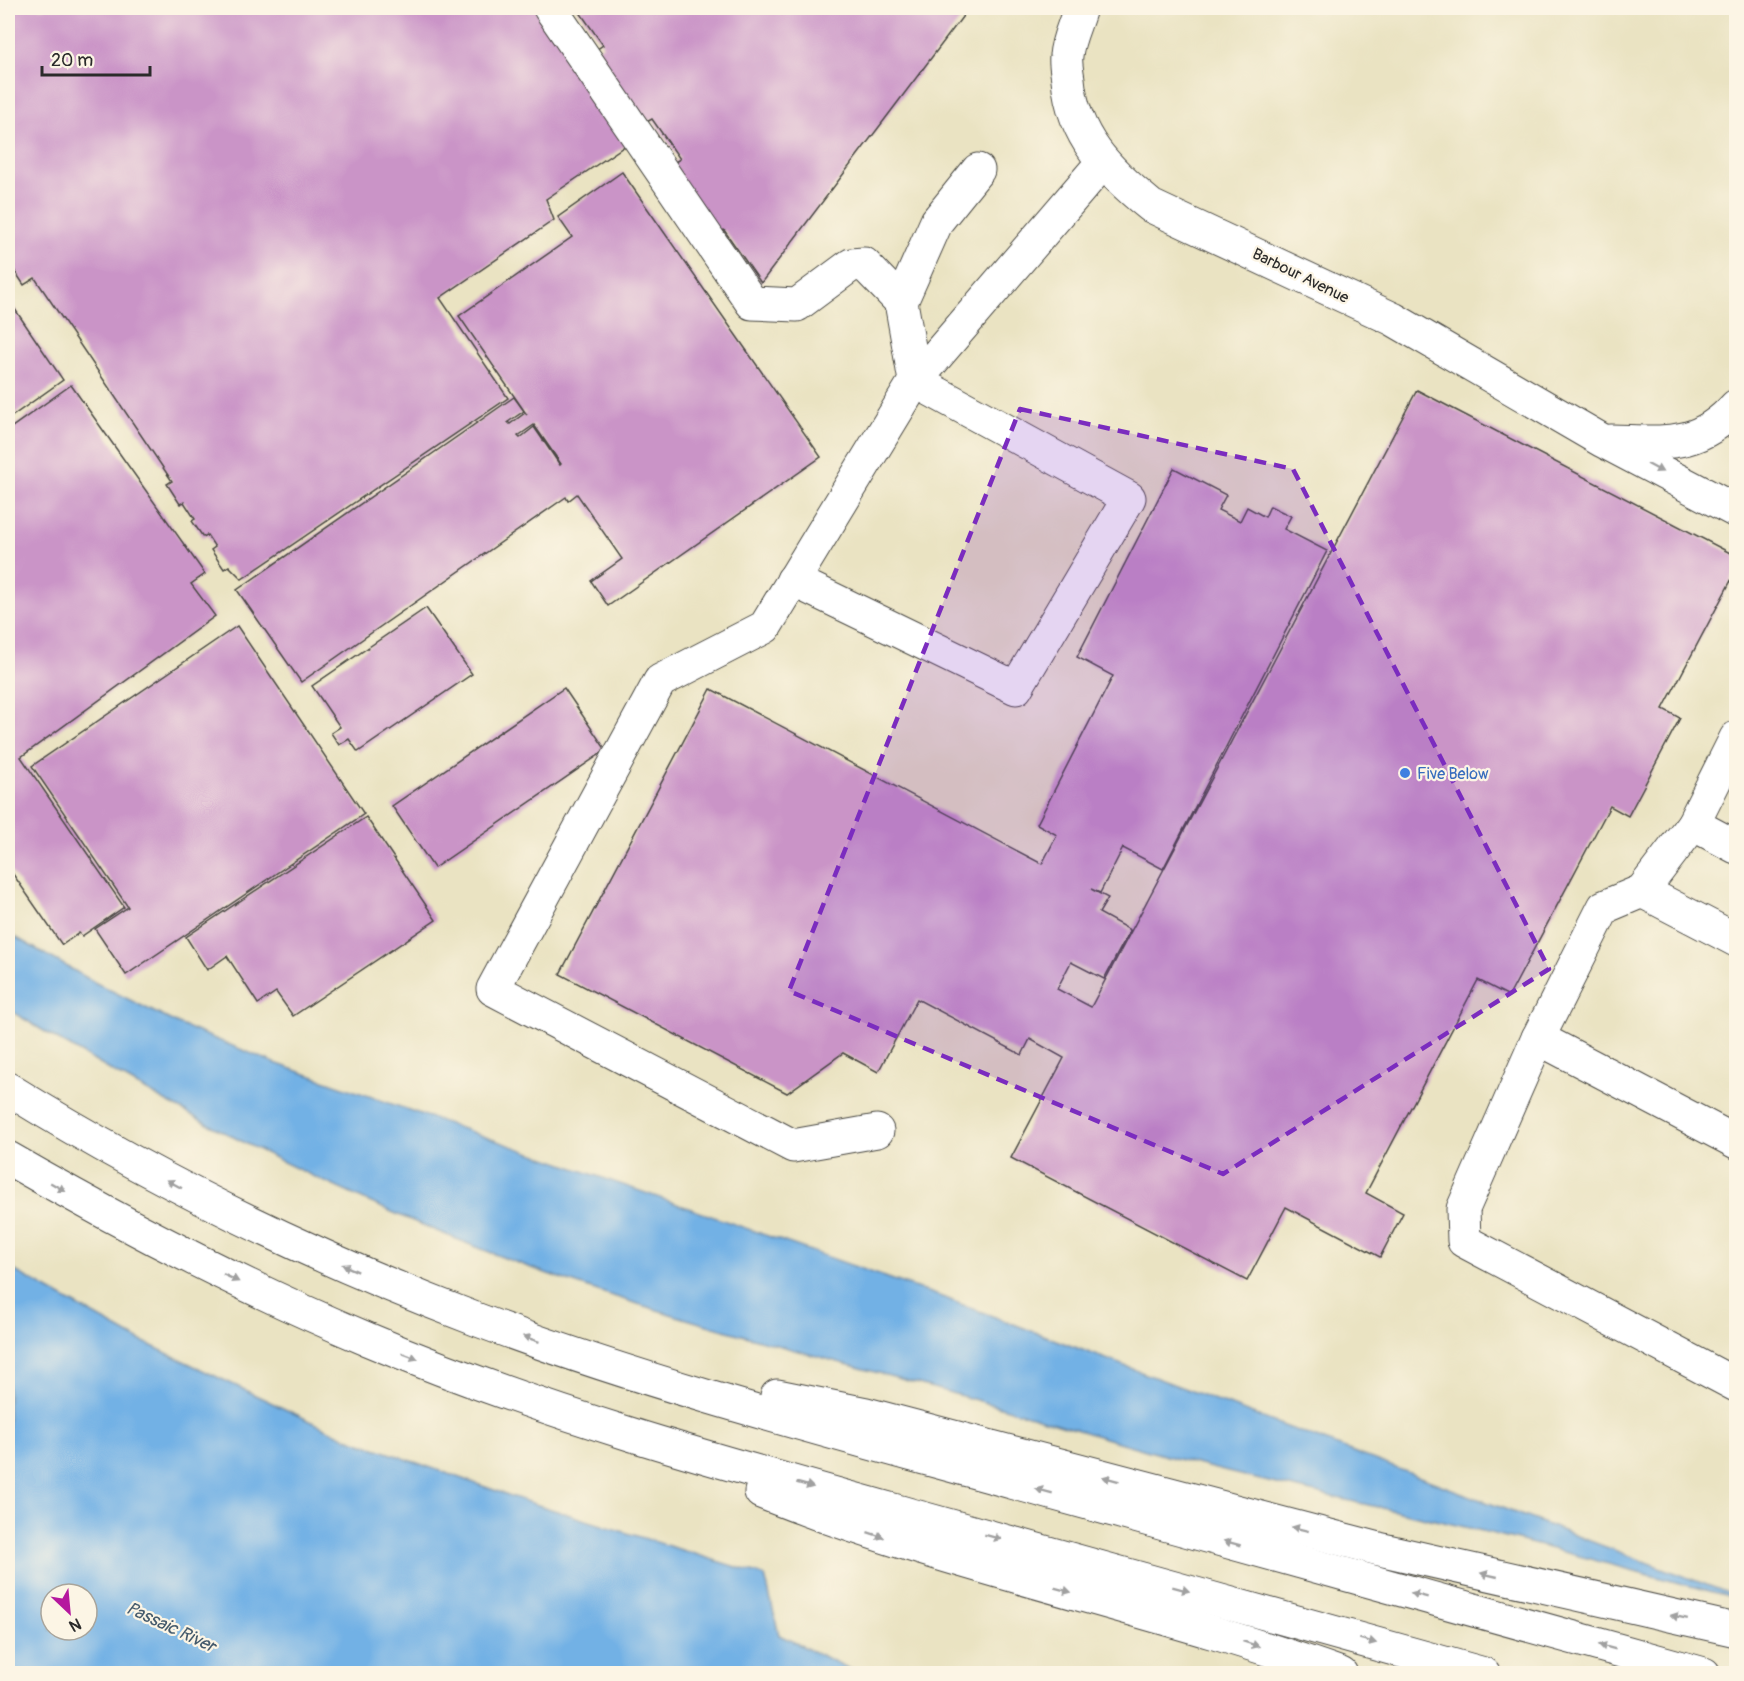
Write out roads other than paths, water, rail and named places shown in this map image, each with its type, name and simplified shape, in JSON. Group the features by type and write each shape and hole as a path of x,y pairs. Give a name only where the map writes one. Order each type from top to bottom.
{"main road":[{"path":"550,8 752,303 797,304 851,266 864,264 901,302"},
{"name":"Barbour Avenue","path":"1080,8 1066,56 1070,105 1089,144 1103,162 1119,180 1151,206 1393,319 1604,441 1737,510"},
{"path":"877,1131 793,1146 493,989 660,681 765,627 915,381 1103,162"},
{"path":"915,381 901,302 937,221 978,170"},
{"path":"793,580 1016,688 1129,498 915,381"},
{"path":"1604,441 1687,440 1722,421 1737,406"},
{"path":"1737,738 1693,824 1642,891 1604,907 1538,1038 1463,1209 1464,1241 1737,1385"},
{"path":"1693,824 1737,847"},
{"path":"1642,891 1737,940"},
{"path":"1538,1038 1737,1142"},
{"path":"8,1089 125,1158 300,1246 425,1299 587,1358 795,1422 1704,1674"},
{"path":"8,1158 107,1215 275,1299 389,1348 568,1414 825,1518 955,1560 1215,1632 1341,1674"},
{"path":"587,1358 866,1414 1378,1549 1737,1630"},
{"path":"568,1414 768,1475 1484,1674"}],"water":[{"path":"8,933 96,983 178,1024 275,1063 939,1296 1736,1596 1736,1598 1511,1538 1171,1457 675,1316 502,1257 374,1204 249,1145 127,1080 8,1009"},
{"name":"Passaic River","path":"8,1267 135,1338 344,1437 525,1501 765,1576 779,1635 858,1673 8,1673"}],"place":[{"name":"Five Below","path":"1405,773"}]}
